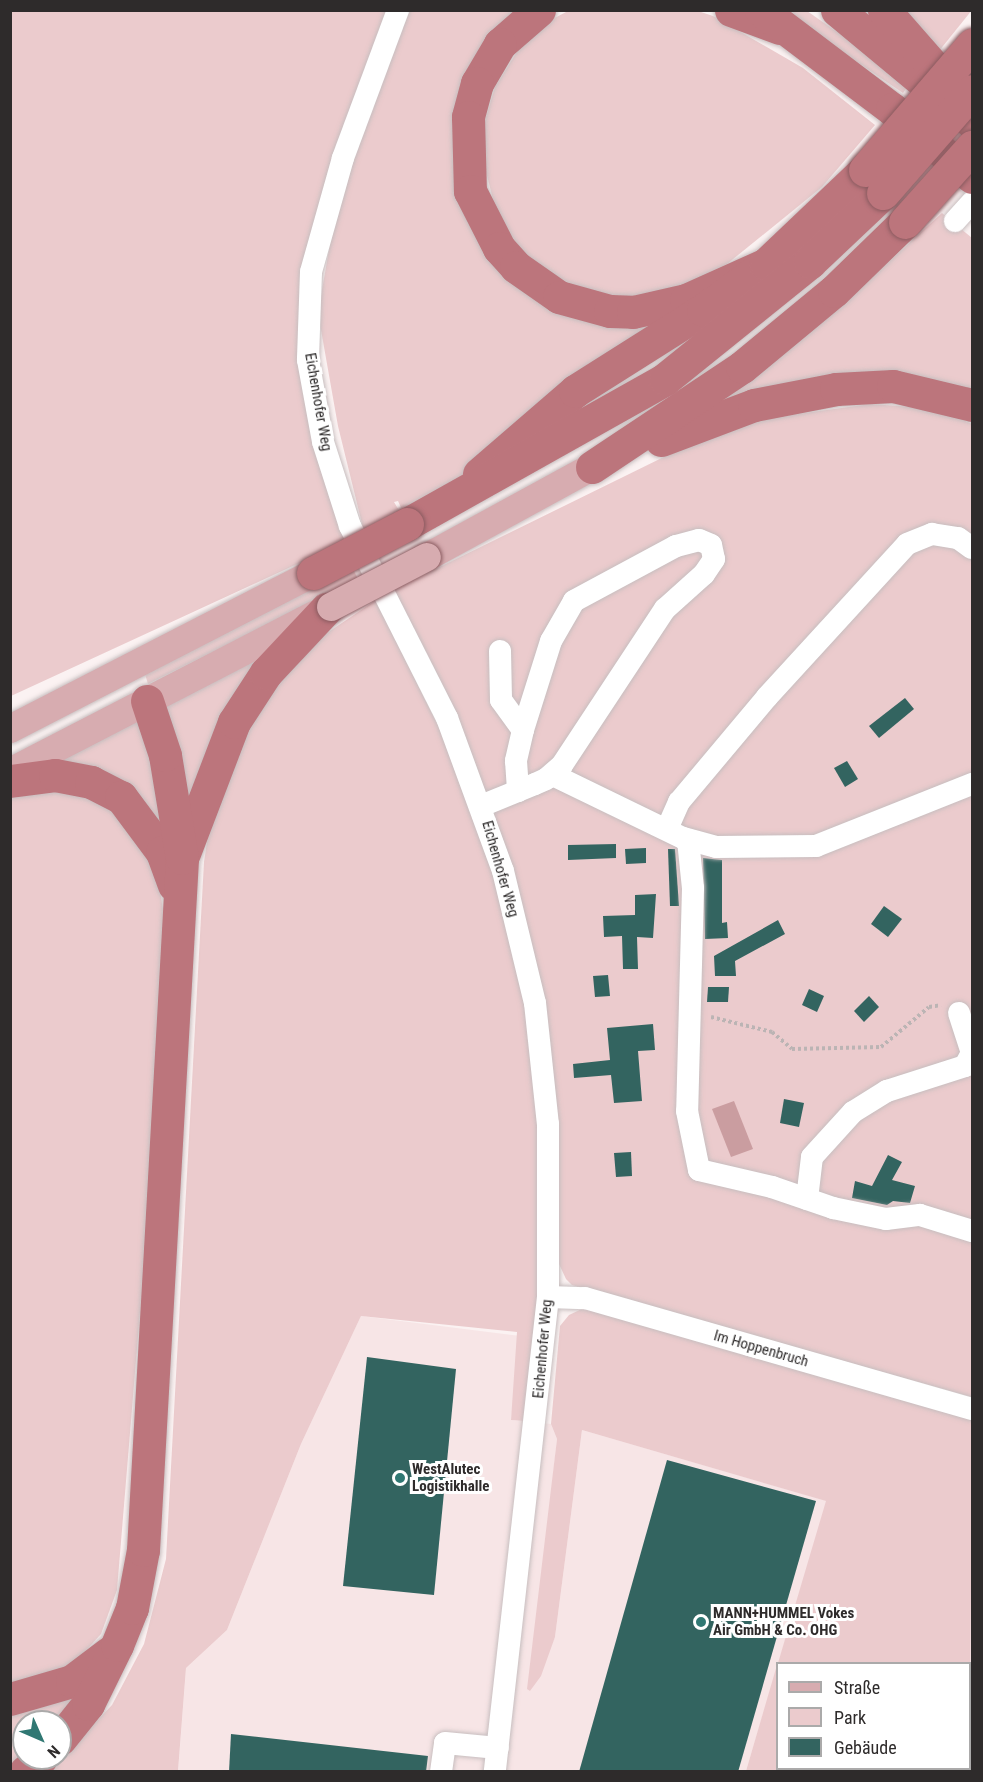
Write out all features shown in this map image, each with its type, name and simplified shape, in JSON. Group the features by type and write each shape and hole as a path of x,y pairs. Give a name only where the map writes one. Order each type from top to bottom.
{"highway":[{"path":"539,10 500,44 477,84 468,117 470,191 499,248 523,272 559,297 610,311 633,312 686,300 766,264"},
{"path":"731,10 795,33"},
{"path":"761,10 795,33 972,177"},
{"path":"837,10 972,123"},
{"path":"884,10 972,111"},
{"path":"450,502 544,414 766,264 874,181 972,45"},
{"path":"313,573 450,502 665,379 768,297 874,181 972,91"},
{"path":"592,467 742,367 834,291 905,222 972,147"},
{"path":"592,467 754,405 836,389 893,386 972,405"},
{"path":"182,858 234,722 266,673 329,608"},
{"path":"72,1724 88,1704 117,1646 132,1608 143,1550 182,858 165,755 147,701"},
{"path":"10,781 55,775 90,782 121,797 162,852 179,898"},
{"path":"10,1699 72,1681 117,1646"}],"main road":[{"path":"10,772 329,608 592,467"},
{"path":"10,729 313,573"},
{"path":"120,672 133,681 147,701"}],"street":[{"name":"Eichenhofer Weg","path":"398,10 343,158 311,272 308,360 323,442 350,526 447,718 503,871 535,1003 548,1124 548,1298 495,1772"},
{"path":"956,222 972,202"},
{"path":"667,829 679,802 698,779 907,544 939,535 958,538 972,548"},
{"path":"481,806 518,791 553,775 573,753 665,609 704,574 714,559 711,545 699,540 676,546 574,601 551,640 523,730 516,761 518,791"},
{"path":"500,651 501,700 523,730"},
{"path":"553,775 688,840 716,847 816,846 972,784"},
{"path":"688,840 693,859 687,1111 699,1170 886,1219 920,1215 972,1232"},
{"path":"807,1199 812,1157 847,1117 887,1090 965,1066 972,1053 952,1008"},
{"name":"Im Hoppenbruch","path":"548,1298 585,1298 972,1409"},
{"path":"441,1772 445,1743 498,1748"}],"path":[{"path":"689,1014 744,1023 772,1032 792,1049 818,1050 881,1047 929,1007 952,1008"}],"shaded area":[{"path":"734,1101 753,1149 731,1157 712,1109"},
{"path":"361,1316 521,1336 511,1420 551,1424 557,1439 530,1691 555,1637 582,1430 827,1501 779,1662 776,1662 776,1671 746,1771 178,1772 186,1668 227,1630 301,1444"}],"green space":[{"path":"972,10 939,51 900,11"},
{"path":"10,11 390,11 303,271 347,541 11,696"},
{"path":"410,11 522,11 464,104 510,274 667,320 458,480 404,514 398,501 394,502 400,512 364,532 338,426 318,313 334,221 378,85"},
{"path":"568,11 698,11 713,16 803,68 875,125 822,187 727,264 688,283 643,295 611,296 583,290 533,264 512,239 495,207 483,160 484,124 495,87 520,47 545,23"},
{"path":"782,11 807,11 910,83 903,93"},
{"path":"942,213 972,238 972,394 701,413 844,303"},
{"path":"871,404 939,409 972,424 972,1397 572,1285 566,1279 559,1264 557,1137 542,1003 393,590 676,451 761,419"},
{"path":"352,567 358,579 148,684 145,674"},
{"path":"376,600 445,740 494,873 525,1006 540,1125 541,1280 524,1421 511,1420 517,1332 361,1316 301,1444 227,1630 186,1668 178,1771 48,1772 50,1770 72,1770 72,1747 112,1705 144,1644 166,1559 204,862 211,815 254,707 327,633"},
{"path":"261,657 189,807 159,710"},
{"path":"145,717 168,826 52,764"},
{"path":"47,789 77,792 112,807 156,863 163,910 141,1300 117,1590 101,1634 80,1657 55,1675 11,1687 10,799"},
{"path":"586,1307 972,1419 971,1662 778,1662 826,1501 582,1430 555,1637 541,1676 530,1691 527,1689 557,1439 551,1424 560,1326 569,1315"},
{"path":"776,1668 776,1770 964,1771 746,1771"},
{"path":"90,1683 68,1710 14,1710"},
{"path":"11,1711 12,1711 11,1768"}],"building":[{"path":"905,698 914,709 879,738 869,726"},
{"path":"847,761 858,779 845,787 834,768"},
{"path":"616,844 616,858 568,860 568,845"},
{"path":"646,848 646,863 626,864 625,849"},
{"path":"668,849 675,849 679,906 670,906"},
{"path":"703,858 722,860 722,923 727,922 728,938 705,939"},
{"path":"656,894 653,938 637,937 638,969 623,969 622,936 604,937 603,916 635,915 635,895"},
{"path":"884,906 902,919 888,937 871,924"},
{"path":"778,920 785,934 735,961 736,976 715,976 714,956"},
{"path":"608,975 610,996 595,997 593,976"},
{"path":"708,987 729,987 728,1002 707,1002"},
{"path":"809,989 824,996 817,1012 802,1005"},
{"path":"869,996 879,1007 864,1022 854,1011"},
{"path":"653,1024 655,1050 638,1051 642,1101 614,1103 611,1075 574,1078 573,1064 610,1060 607,1028"},
{"path":"784,1099 804,1103 799,1127 780,1123"},
{"path":"631,1152 632,1176 616,1177 614,1153"},
{"path":"888,1155 902,1162 892,1180 915,1186 910,1203 893,1201 887,1205 852,1198 855,1181 872,1186"},
{"name":"WestAlutec Logistikhalle","path":"367,1357 456,1369 434,1595 343,1586"},
{"name":"MANN+HUMMEL Vokes Air GmbH & Co. OHG","path":"667,1460 816,1501 738,1772 579,1772"},
{"path":"231,1734 428,1756 426,1772 229,1772"}],"place":[{"name":"WestAlutec Logistikhalle","path":"400,1478"},
{"name":"MANN+HUMMEL Vokes Air GmbH & Co. OHG","path":"701,1622"}]}
